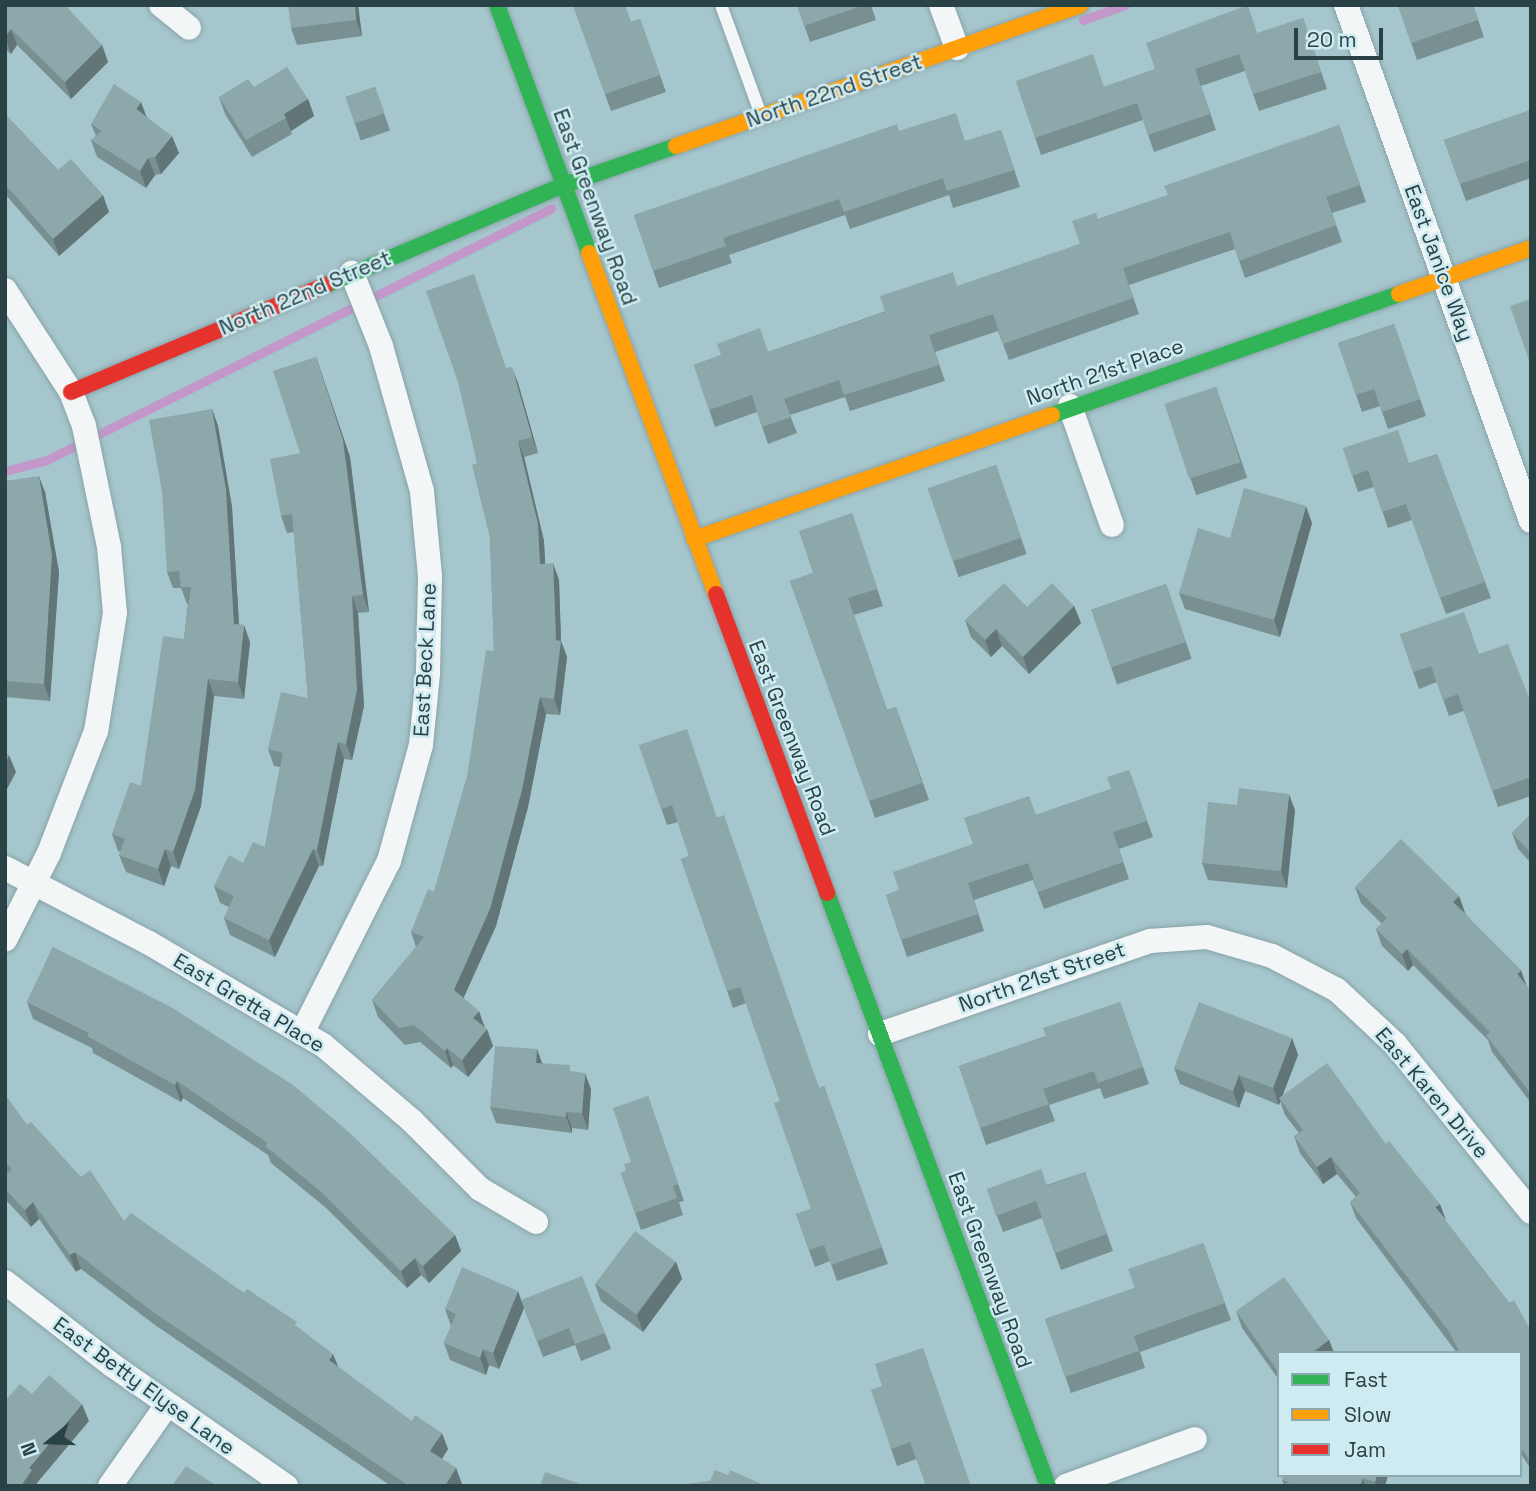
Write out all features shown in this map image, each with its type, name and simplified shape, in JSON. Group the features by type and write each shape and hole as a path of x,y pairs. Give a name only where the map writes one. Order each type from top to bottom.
{"street":[{"path":"162,5 189,28"},
{"name":"East Greenway Road","path":"497,5 1048,1486"},
{"path":"941,5 957,48"},
{"name":"North 22nd Street","path":"71,392 564,185 1080,5"},
{"name":"East Janice Way","path":"1346,5 1531,521"},
{"name":"North 21st Place","path":"694,538 1531,248"},
{"name":"East Beck Lane","path":"302,1033 389,861 421,746 428,673 429,576 422,491 381,346 352,273"},
{"path":"5,290 71,392 100,493 115,613 96,731 35,883 5,940"},
{"path":"1070,406 1112,525"},
{"name":"East Gretta Place","path":"5,868 149,943 302,1033 411,1121 480,1189 536,1222"},
{"name":"North 21st Street","path":"880,1034 1150,941 1207,937"},
{"name":"East Karen Drive","path":"1207,937 1272,956 1337,990 1395,1044 1531,1212"},
{"name":"East Betty Elyse Lane","path":"5,1282 167,1405 286,1486"},
{"path":"110,1486 167,1405"},
{"path":"1066,1486 1195,1439"}],"lane":[{"path":"721,5 761,116"}],"building":[{"path":"5,5 65,5 102,45 65,82 11,29 5,37"},
{"path":"288,5 355,5 356,20 291,28"},
{"path":"573,5 625,5 631,22 640,19 660,75 605,94"},
{"path":"797,5 864,5 804,26"},
{"path":"1248,5 1257,33 1303,18 1321,72 1253,94 1239,54 1195,69 1210,114 1148,135 1137,103 1035,138 1016,81 1093,54 1104,87 1155,69 1146,43"},
{"path":"1398,5 1473,5 1478,20 1411,43"},
{"path":"287,67 308,99 284,114 286,118 246,140 219,97 248,79 254,87"},
{"path":"114,84 141,102 136,109 172,136 155,157 148,158 140,171 91,140 102,131 91,124"},
{"path":"375,87 384,113 355,124 346,97"},
{"path":"1531,110 1531,160 1460,184 1444,140"},
{"path":"956,113 965,141 1001,130 1014,170 947,191 943,178 844,212 839,199 723,238 726,246 653,271 634,215 897,124 899,131"},
{"path":"5,114 58,170 71,159 103,195 53,239 5,184"},
{"path":"1339,125 1360,185 1326,197 1336,225 1239,261 1230,232 1123,268 1133,298 1003,344 993,314 929,335 939,365 844,395 839,380 784,399 791,417 762,427 752,395 709,410 694,365 721,355 717,344 760,328 768,352 885,312 880,296 953,272 957,286 1080,244 1072,221 1096,213 1098,219 1168,195 1164,186"},
{"path":"474,274 506,368 512,367 532,437 518,441 538,524 540,564 553,563 556,640 561,641 554,699 540,697 522,790 490,909 454,990 479,1011 473,1018 487,1029 462,1060 447,1048 445,1051 414,1025 399,1028 372,1000 424,937 411,932 428,889 434,892 467,777 486,650 494,651 490,538 472,465 477,463 458,382 426,291"},
{"path":"1531,299 1531,366 1510,306"},
{"path":"1394,324 1420,399 1382,412 1374,389 1356,395 1338,343"},
{"path":"316,357 343,440 363,595 352,596 357,690 346,744 338,742 317,850 313,849 269,940 224,918 234,896 214,886 229,855 243,863 253,842 265,847 283,753 268,749 281,692 308,698 292,514 281,516 270,459 300,453 273,371"},
{"path":"1216,387 1240,462 1189,479 1165,404"},
{"path":"212,409 226,490 234,624 244,625 238,682 208,679 195,790 173,852 165,849 158,869 119,855 125,839 112,834 130,782 141,786 163,636 184,639 191,587 181,587 179,571 167,572 162,491 149,420"},
{"path":"1398,430 1409,463 1437,454 1485,582 1440,598 1406,504 1382,512 1368,470 1352,476 1343,448"},
{"path":"996,465 1021,538 953,561 928,488"},
{"path":"39,476 52,555 44,684 5,681 5,481"},
{"path":"1244,488 1306,506 1274,620 1179,593 1198,528 1230,538"},
{"path":"852,513 877,589 848,598 887,711 896,707 922,783 869,801 790,581 813,573 799,531"},
{"path":"1004,583 1027,607 1052,583 1074,606 1023,657 996,629 985,640 965,620"},
{"path":"1166,584 1186,642 1111,667 1091,610"},
{"path":"1464,612 1479,654 1508,644 1531,703 1531,777 1492,791 1458,694 1443,700 1431,666 1413,672 1400,634"},
{"path":"687,729 717,818 724,815 819,1088 824,1086 882,1247 831,1265 824,1245 809,1250 796,1214 811,1209 774,1103 780,1101 740,987 727,991 681,859 689,856 672,805 661,809 639,745"},
{"path":"1129,770 1147,821 1113,832 1123,862 1038,892 1028,863 968,883 978,914 901,940 886,895 899,890 893,872 973,844 964,818 1029,796 1036,815 1111,789 1107,777"},
{"path":"1239,788 1289,794 1281,871 1202,863 1208,802 1237,805"},
{"path":"1531,814 1531,853 1512,833"},
{"path":"1401,839 1459,896 1453,902 1521,970 1517,974 1531,991 1531,1094 1486,1035 1490,1032 1407,949 1402,954 1376,929 1387,918 1355,887"},
{"path":"53,947 171,1007 293,1085 350,1133 455,1235 423,1266 415,1258 401,1271 319,1190 265,1146 268,1143 177,1081 175,1085 87,1036 89,1033 27,1002"},
{"path":"1120,1002 1143,1067 1098,1083 1094,1071 1043,1089 1049,1104 980,1128 959,1066 1046,1036 1043,1028"},
{"path":"1199,1002 1292,1038 1273,1088 1239,1075 1233,1091 1174,1068"},
{"path":"495,1046 537,1049 536,1063 570,1065 570,1071 585,1073 582,1113 566,1112 566,1117 490,1107"},
{"path":"1327,1063 1386,1144 1389,1141 1440,1204 1435,1207 1509,1303 1514,1300 1531,1331 1531,1462 1522,1449 1522,1351 1459,1351 1450,1333 1350,1202 1360,1193 1331,1157 1317,1167 1294,1136 1303,1130 1279,1098"},
{"path":"5,1095 27,1125 31,1122 81,1177 90,1170 124,1221 131,1213 244,1293 247,1289 297,1322 295,1325 333,1354 329,1360 412,1421 415,1415 442,1433 430,1451 456,1468 445,1486 409,1486 149,1309 75,1252 70,1255 33,1202 25,1210 5,1189 5,1176 12,1169 5,1162"},
{"path":"648,1096 678,1184 673,1186 677,1198 635,1213 621,1173 626,1171 624,1164 631,1162 613,1108"},
{"path":"1041,1169 1047,1186 1085,1172 1107,1234 1055,1253 1036,1201 996,1216 987,1189"},
{"path":"635,1231 676,1262 636,1314 595,1284"},
{"path":"1203,1243 1225,1303 1134,1336 1139,1351 1065,1377 1045,1319 1135,1288 1128,1269"},
{"path":"462,1267 518,1291 493,1353 483,1349 480,1358 444,1343 456,1314 445,1309"},
{"path":"582,1276 605,1333 575,1344 569,1328 537,1341 521,1300"},
{"path":"1284,1277 1329,1340 1315,1351 1277,1351 1277,1370 1236,1311"},
{"path":"923,1348 971,1486 926,1486 910,1442 891,1449 871,1390 882,1386 875,1364"},
{"path":"49,1375 82,1404 29,1468 32,1470 21,1486 5,1486 5,1401 20,1384 32,1394"},
{"path":"186,1466 217,1486 172,1486"},
{"path":"715,1470 728,1475 730,1470 766,1486 670,1486 710,1481"},
{"path":"545,1472 586,1486 540,1486"},
{"path":"1283,1477 1376,1477 1375,1482 1363,1478 1360,1486 1281,1486 1290,1482 1282,1480"}],"waterway":[{"path":"1083,20 1125,5"},
{"path":"5,471 47,460 552,208"}],"traffic: fast":[{"path":"497,5 589,253"},
{"path":"326,285 564,185 676,146"},
{"path":"1052,415 1399,294"},
{"path":"827,893 1048,1486"}],"traffic: slow":[{"path":"676,146 1080,5"},
{"path":"1399,294 1531,248"},
{"path":"589,253 716,594"},
{"path":"694,539 1052,415"}],"traffic: jam":[{"path":"71,392 326,285"},
{"path":"716,594 827,893"}]}
